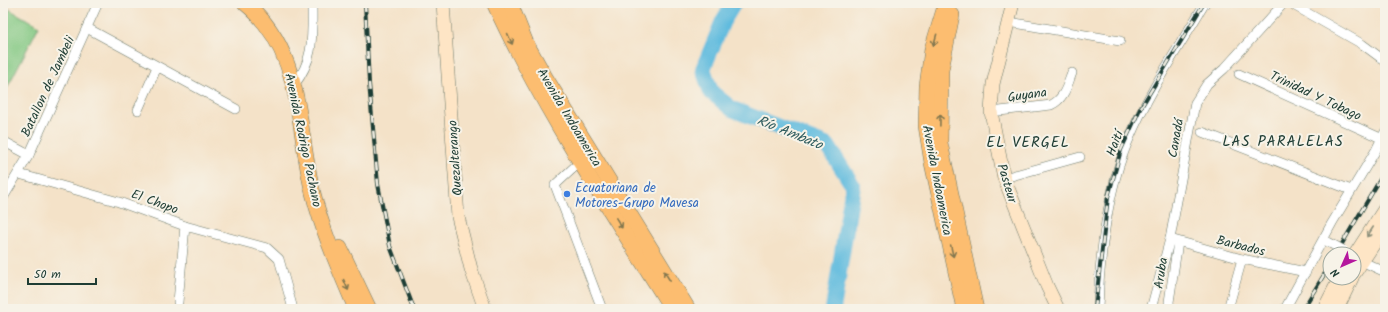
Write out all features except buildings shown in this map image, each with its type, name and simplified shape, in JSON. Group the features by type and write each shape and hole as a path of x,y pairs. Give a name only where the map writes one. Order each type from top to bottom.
{"main road":[{"name":"Avenida Rodrigo Pachano","path":"245,3 263,21 274,37 298,81 312,192 334,258 356,309"},
{"name":"Avenida Rodrigo Pachano","path":"257,3 280,29 293,54 321,189 329,219 335,237 369,309"},
{"name":"Avenida Indoamerica","path":"494,3 516,50 688,309"},
{"name":"Avenida Indoamerica","path":"510,3 526,43 562,105 586,157 672,309"},
{"name":"Avenida Indoamerica","path":"946,3 931,56 927,86 926,126 964,309"},
{"name":"Avenida Indoamerica","path":"956,3 949,26 941,70 940,142 976,309"}],"street":[{"name":"Batallon de Jambeli","path":"3,198 19,174 29,155 98,3"},
{"path":"298,81 312,48 312,3"},
{"name":"Quezalterango","path":"443,3 458,217 471,269 485,309"},
{"path":"517,3 537,53 563,97 562,105"},
{"name":"Pasteur","path":"1013,3 993,84 991,112 1004,178 1047,286 1058,309"},
{"name":"Haití","path":"1098,309 1109,210 1116,174 1126,146 1153,91 1205,3"},
{"name":"Canadá","path":"1151,309 1174,241 1195,103 1206,84 1224,69 1284,3"},
{"path":"1295,6 1362,44 1385,61"},
{"path":"1008,22 1120,41"},
{"path":"87,28 236,109"},
{"path":"138,110 157,66"},
{"name":"Guyana","path":"991,112 1051,105 1058,102 1064,95 1072,73"},
{"name":"Trinidad Y Tobago","path":"1239,74 1384,137"},
{"path":"1202,132 1351,190"},
{"path":"1285,309 1325,241 1351,190 1384,137"},
{"path":"3,141 29,155"},
{"path":"586,157 555,185 602,309"},
{"path":"1004,178 1080,157"},
{"name":"El Chopo","path":"19,174 119,202 185,226 267,248 279,259 293,309"},
{"path":"1359,246 1385,208"},
{"path":"178,302 185,226"},
{"path":"1362,247 1385,227"},
{"name":"Barbados","path":"1174,241 1242,259 1306,272"},
{"name":"Aruba","path":"1170,309 1169,302 1174,241"},
{"path":"1325,241 1334,246"},
{"path":"1228,309 1242,259"},
{"path":"1362,261 1385,272"},
{"path":"1324,309 1336,286"},
{"path":"1337,309 1348,286"}],"green space":[{"path":"3,6 39,26 7,88 3,86"}],"waterway":[{"name":"Río Ambato","path":"734,3 723,21 703,69 711,92 732,109 828,146 853,186 833,309"}],"railway":[{"path":"365,3 369,83 378,184 390,246 414,309"},
{"path":"1095,309 1108,197 1121,150 1140,109 1204,3"},
{"path":"1341,246 1385,171"},
{"path":"1303,309 1322,278"}],"place":[{"name":"Ecuatoriana de Motores-Grupo Mavesa","path":"567,194"}],"district":[{"name":"LAS PARALELAS","path":"1283,141"},
{"name":"EL VERGEL","path":"1028,142"}]}
